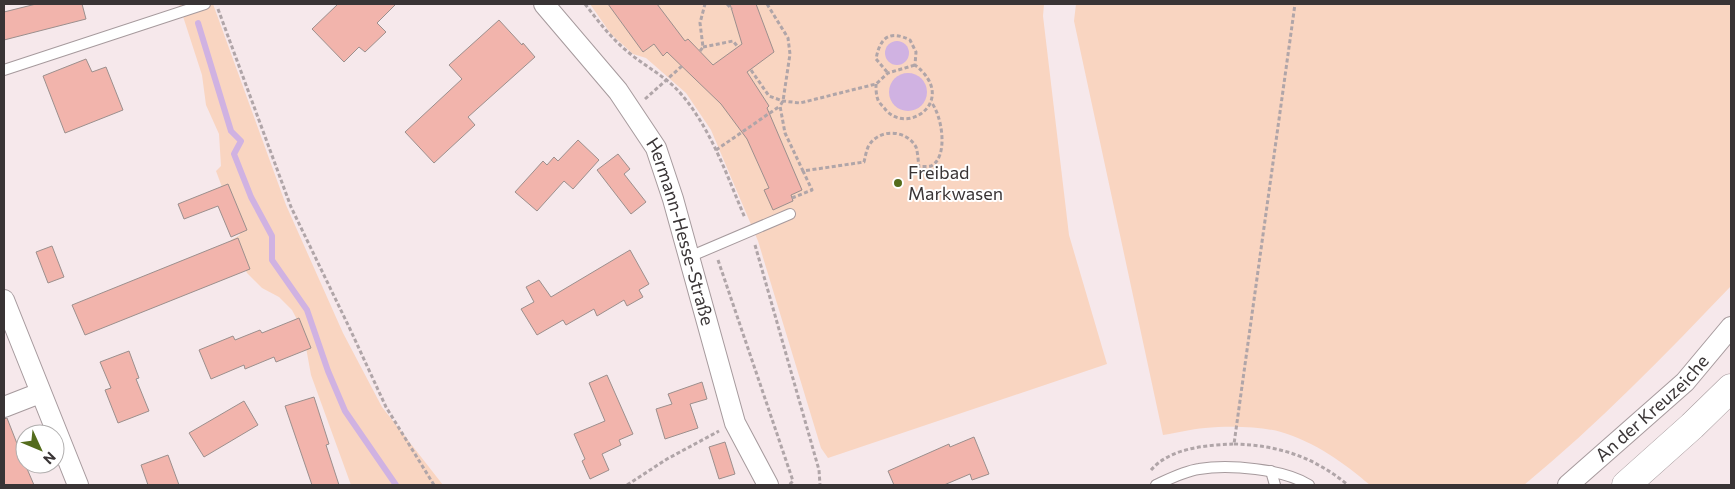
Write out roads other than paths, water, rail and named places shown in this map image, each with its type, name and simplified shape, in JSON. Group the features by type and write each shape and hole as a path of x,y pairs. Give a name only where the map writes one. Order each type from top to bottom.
{"main road":[{"path":"1626,485 1650,474 1731,388"}],"street":[{"name":"Hermann-Hesse-Straße","path":"544,4 618,91 656,148 673,199 735,423 768,485"},
{"path":"4,300 78,485"},
{"name":"An der Kreuzeiche","path":"1568,485 1686,382 1731,327"},
{"path":"4,407 40,393"}],"lane":[{"path":"4,70 205,4"},
{"path":"689,257 790,214"},
{"path":"1156,485 1174,482 1198,469 1230,466 1270,471 1309,485"},
{"path":"1270,471 1275,485"}],"waterway":[{"path":"198,23 231,131 241,141 234,154 251,197 272,236 272,260 307,310 328,371 345,411 396,485"}],"place":[{"name":"Freibad Markwasen","path":"898,183"}]}
